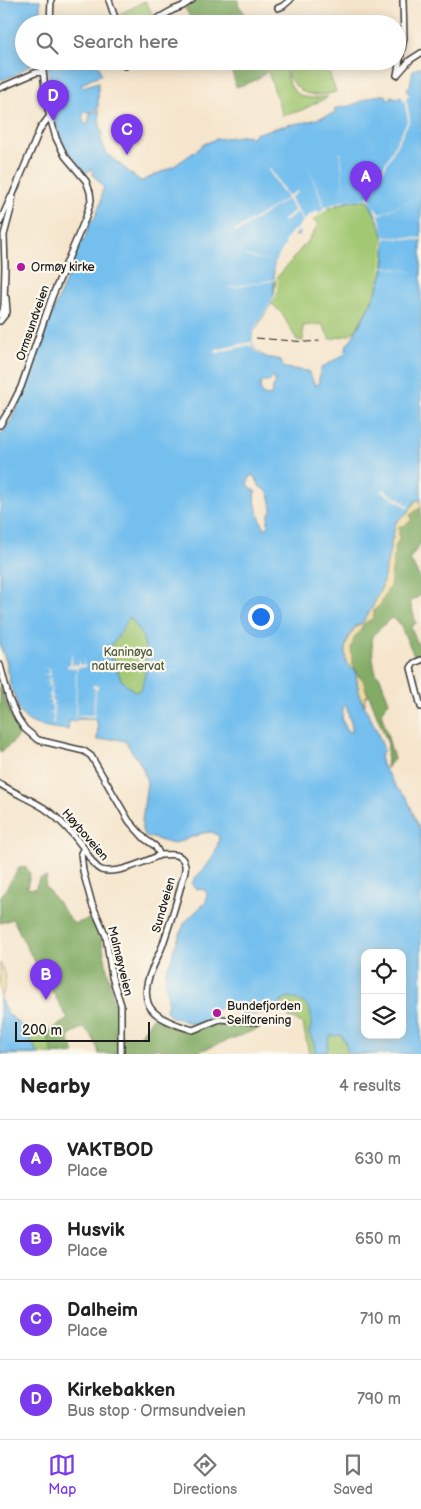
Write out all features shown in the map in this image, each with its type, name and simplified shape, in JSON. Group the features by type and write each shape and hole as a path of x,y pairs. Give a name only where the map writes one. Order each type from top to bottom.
{"street":[{"path":"50,15 51,0"},
{"path":"109,0 114,15"},
{"path":"164,15 192,0"},
{"path":"278,8 290,0"},
{"path":"403,0 403,15"},
{"path":"406,65 421,53"},
{"path":"0,88 44,71"},
{"name":"Ormsundveien","path":"0,425 12,407 24,380 52,297 86,217 91,200 86,181 58,145 46,103 44,71"},
{"path":"0,222 37,135 49,117"},
{"path":"0,315 3,311 4,236 13,194"},
{"path":"0,321 6,315 8,307 3,293"},
{"path":"421,660 414,663 411,668 421,707"},
{"path":"0,665 9,699 25,729 38,740 88,752 129,822 154,846 160,855"},
{"name":"Høyboveien","path":"0,784 33,800 50,812 84,848 96,867 115,871 160,855"},
{"name":"Malmøyveien","path":"84,848 81,853 83,870 92,904 106,936 112,977 121,1005 121,1054"},
{"name":"Sundveien","path":"160,855 176,854 181,857 185,865 180,890 164,941 148,980 147,997 150,1006 165,1020 193,1030 220,1019 257,1022"}],"green space":[{"path":"194,0 239,0 238,4 245,15 189,15 185,8"},
{"path":"145,1 153,15 118,15"},
{"path":"286,70 289,82 295,92 300,95 311,98 328,97 302,110 283,116 268,71"},
{"path":"288,70 328,70 336,92 321,95 308,94 298,88 288,76"},
{"path":"232,71 267,71 257,79 236,87"},
{"path":"362,199 367,200 378,214 384,235 385,264 377,290 356,330 349,335 330,339 322,324 303,326 303,341 297,340 281,312 272,304 276,278 313,234 318,224 313,220 336,205"},
{"path":"421,507 421,543 410,559 421,580 421,595 410,602 416,623 411,627 421,652 414,655 398,621 391,618 372,636 373,660 376,673 380,677 389,702 381,712 394,759 386,769 388,744 369,695 352,662 351,648 355,636 360,632 363,624 373,618 374,610 380,605 390,586 395,546 399,539 399,526"},
{"name":"Kaninøya naturreservat","path":"98,604 163,607 147,726 91,627"},
{"path":"0,681 2,693 13,721 23,730 0,753"},
{"path":"26,867 30,874 27,888 35,889 39,879 47,877 45,886 74,924 94,917 114,1001 117,1037 139,1037 153,1017 180,1030 190,1032 214,1023 258,1026 258,1029 192,1054 176,1054 154,1048 151,1054 99,1054 94,1039 83,1028 70,1034 69,1041 75,1054 53,1054 46,1033 68,1019 27,948 13,919 0,923 0,898 19,868"},
{"path":"264,973 361,1033 361,1039 368,1039 379,1054 309,1054 303,1024 289,1017 288,1010 285,1011"},
{"path":"27,1029 44,1035 63,1054 0,1054 0,1037"}],"sand":[{"path":"416,500 421,501 421,507 410,515 412,520 403,526 399,526 399,539 395,547 390,586 380,605 374,610 373,618 363,624 360,632 355,636 351,648 352,662 357,675 363,680 368,696 365,697 365,705 359,695 355,671 346,663 344,655 346,643 356,626 362,623 372,608 382,586 394,527 398,519 409,511"},
{"path":"0,963 5,980 0,998"}],"water":[{"path":"0,0 40,0 41,15 15,15 15,70 22,70 15,75 0,79"},
{"path":"421,67 421,501 416,500 409,511 396,522 382,586 372,608 362,623 356,626 348,638 345,649 346,663 355,671 360,697 384,750 380,756 382,765 397,788 407,798 421,833 421,1054 348,1054 341,1035 330,1036 328,1049 321,1053 315,1053 314,1044 309,1033 311,1014 309,1009 301,1002 288,997 280,1003 281,1010 272,1014 262,1012 251,1015 235,1011 224,1005 212,1011 213,1017 197,1024 170,1016 166,1010 168,998 165,980 166,970 185,922 206,902 207,894 205,890 197,889 192,885 195,878 212,858 218,845 219,836 212,832 203,833 173,844 146,836 142,831 142,821 147,782 142,766 125,741 117,739 97,740 98,725 95,719 69,721 68,730 46,727 27,719 17,707 16,698 10,683 10,675 7,672 7,663 0,646 0,436 10,422 24,395 50,319 74,261 76,250 85,238 91,220 94,220 104,188 92,173 92,169 86,173 68,151 61,139 53,112 55,111 48,70 100,70 101,75 81,84 83,87 98,82 98,109 84,113 84,123 85,125 88,124 90,113 99,111 100,128 103,135 100,137 107,154 142,181 174,166 202,145 216,139 249,135 250,138 254,134 307,122 335,113 334,109 349,106 376,96 386,95 387,99 391,99 391,96 393,96 395,99 409,96 407,88 410,86 413,70","holes":["367,200 378,220 384,239 385,256 378,288 351,340 347,344 345,354 321,368 318,385 315,385 308,371 285,368 281,360 266,357 255,350 252,340 253,333 274,299 274,265 277,258 294,236 299,235 304,226 318,214 342,203","274,376 275,382 271,395 262,394 261,383 263,381 269,382","251,475 256,478 260,487 266,490 270,499 272,510 269,514 267,528 265,529 256,507 254,493 256,492 247,484","129,617 136,625 146,649 146,667 141,690 135,692 122,681 108,649 118,637","346,705 352,727 352,732 348,732 342,720 343,708"]},
{"path":"0,998 8,1014 29,1032 26,1034 39,1054 0,1054"}],"pier":[{"path":"409,94 406,98 410,120 369,198 379,214 421,196 379,215 385,237 421,238 421,240 385,238 382,266 421,273 382,267 379,280 384,234 373,205 366,199 361,199 349,200 330,207 307,225 301,233 298,231 276,262 275,268 278,280 276,296 259,321 254,332 253,342 255,350 259,353 276,356 259,354 254,350 252,344 251,348 249,345 217,353 217,356 215,348 216,350 252,343 253,333 257,323 274,297 277,280 230,287 277,279 274,269 275,262 286,243 284,242 303,221 297,212 284,222 283,220 295,210 287,199 236,233 235,231 287,198 268,170 270,169 288,196 298,192 290,198 304,220 311,213 317,210 319,213 324,208 307,163 325,207 345,200 367,198 408,120 402,96"},
{"path":"340,153 341,153 345,200"},
{"path":"385,485 383,490 385,491 388,487 386,491 394,497 398,492 395,497 399,499 402,495 400,500 403,502 407,498 404,503 408,505 411,501 408,506 411,509 407,507 404,511 406,506 403,504 399,508 402,504 399,501 395,506 398,501 394,499 391,503 393,498 390,496 386,501 389,496 382,492 379,496"},
{"path":"72,652 72,665 75,665 76,657 76,665 79,665 79,657 80,665 83,665 83,658 84,665 86,666 77,668 76,715 93,715 95,688 93,688 93,685 98,686 96,689 94,717 76,716 75,722 76,668 67,667 67,665 70,665"},
{"path":"54,668 49,669 50,673 55,673 50,674 50,678 56,678 50,679 51,683 56,683 51,684 51,688 56,688 51,689 52,697 57,697 52,698 53,701 57,702 53,702 53,706 58,706 53,707 54,715 59,715 54,716 54,723 50,723 53,722 53,714 48,714 52,713 52,705 47,705 51,704 51,700 46,701 51,699 50,696 46,696 50,695 50,687 44,687 49,686 49,681 42,682 49,680 48,675 41,675 48,674 48,669 41,669"}],"railway":[{"path":"256,338 306,342 320,341"}],"place":[{"name":"Kirkebakken","path":"53,121"},
{"name":"Dalheim","path":"127,155"},
{"name":"VAKTBOD","path":"366,202"},
{"name":"Ormøy kirke","path":"21,267"},
{"name":"Husvik","path":"46,1000"},
{"name":"Bundefjorden Seilforening","path":"217,1013"}]}
